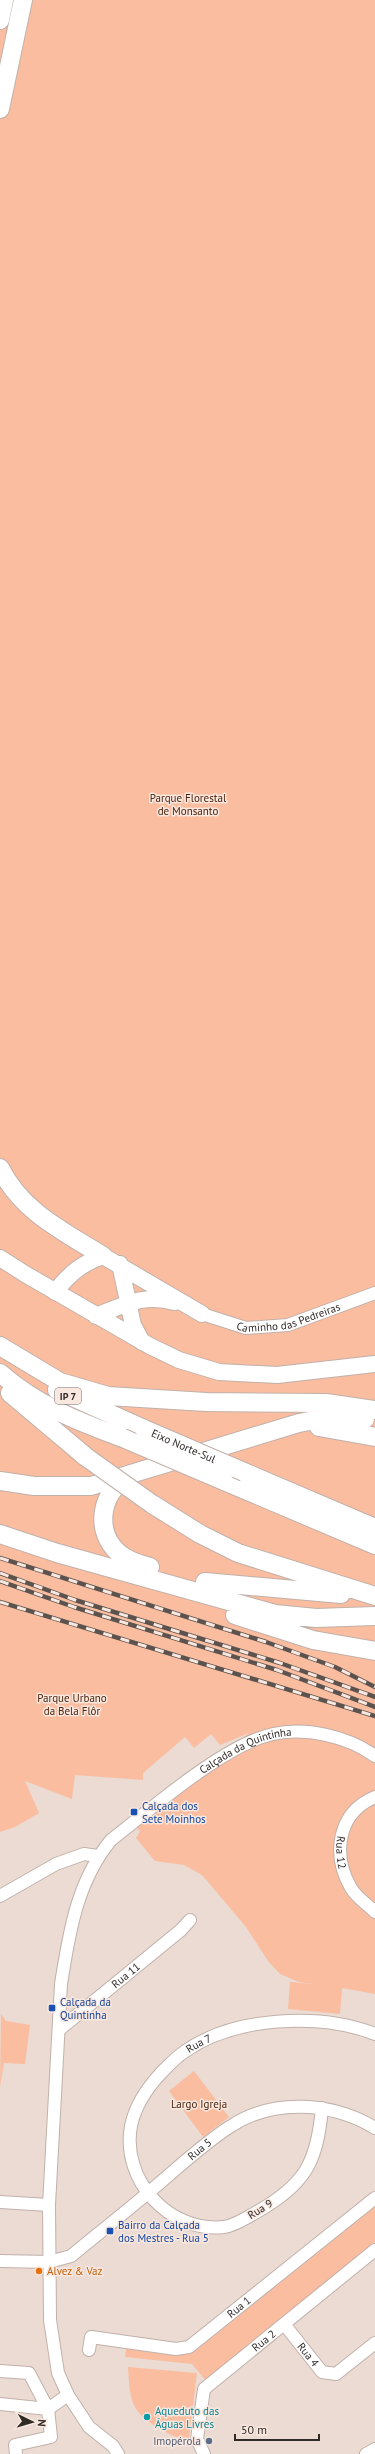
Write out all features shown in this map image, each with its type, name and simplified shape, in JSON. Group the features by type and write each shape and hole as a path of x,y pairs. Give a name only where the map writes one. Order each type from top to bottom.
{"highway":[{"path":"0,20 4,0"},
{"path":"0,109 23,0"},
{"path":"0,1168 10,1187 20,1200 58,1228 103,1256"},
{"path":"0,1346 60,1382 108,1396 206,1402 326,1404 375,1410"},
{"name":"Eixo Norte-Sul","path":"0,1351 19,1367 61,1393 375,1528"},
{"name":"Eixo Norte-Sul","path":"0,1372 28,1394 68,1417 123,1438 375,1544"},
{"path":"0,1382 17,1400 86,1457 152,1504 200,1534 238,1553 375,1597"},
{"path":"0,1481 34,1486 91,1486 299,1423 325,1418 375,1420"},
{"path":"299,1423 350,1431 375,1437"},
{"path":"131,1474 113,1488 105,1505 103,1523 109,1541 118,1551 131,1561 205,1582 254,1599 336,1616"},
{"path":"0,1534 169,1593 302,1637 375,1651"},
{"path":"56,1553 276,1614 296,1617 375,1616"},
{"path":"205,1582 375,1597"}],"main road":[{"path":"56,1292 69,1275 87,1261 103,1256 120,1264 202,1314"},
{"path":"0,1258 142,1342 179,1360 219,1372 277,1375 375,1364"},
{"path":"120,1264 133,1326 142,1342"},
{"path":"96,1316 129,1303 147,1298 159,1298 202,1314"}],"street":[{"name":"Caminho das Pedreiras","path":"202,1314 246,1328 288,1325 375,1293"},
{"name":"Calçada da Quintinha","path":"116,2450 89,2427 68,2395 58,2373 50,2320 49,2205 60,2028 61,1984 78,1901 83,1884 98,1856 111,1840 237,1747 273,1734 309,1732 340,1739 375,1756"},
{"name":"Rua 12","path":"375,1797 361,1803 346,1823 340,1844 341,1867 352,1890 375,1912"},
{"path":"0,1896 56,1864 84,1854 98,1856"},
{"name":"Rua 11","path":"60,2028 182,1930 190,1920"},
{"name":"Rua 7","path":"148,2193 138,2178 134,2166 130,2148 131,2126 138,2104 152,2082 185,2051 236,2029 285,2020 338,2024 375,2034"},
{"name":"Rua 5","path":"0,2261 49,2262 71,2256 207,2143 232,2125 254,2114 286,2107 322,2108 345,2114 375,2128"},
{"name":"Rua 9","path":"148,2193 172,2217 188,2223 225,2227 243,2220 260,2210 298,2182 309,2166 316,2152 322,2108"},
{"name":"Rua 1","path":"89,2350 91,2337 176,2348 189,2347 375,2198"},
{"path":"0,2202 49,2205"},
{"name":"Rua 2","path":"204,2454 198,2439 204,2389 327,2287 375,2251"},
{"name":"Rua 4","path":"284,2324 322,2372 336,2374 375,2343"},
{"path":"0,2371 29,2373 48,2409 51,2437 14,2446 16,2454"},
{"path":"0,2404 48,2409 68,2395"},
{"path":"366,2454 375,2449"}],"green space":[{"name":"Parque Florestal de Monsanto","path":"0,0 375,0 375,1994 342,1988 340,2014 288,2009 290,1982 313,1984 299,1982 280,1974 268,1961 246,1927 202,1875 184,1865 155,1861 136,1838 140,1831 133,1824 249,1733 220,1745 211,1734 194,1748 185,1737 143,1773 143,1780 75,1775 72,1799 25,1781 39,1813 15,1827 0,1832"},
{"path":"1,2014 6,2021 30,2025 25,2064 4,2063 0,2087"},
{"name":"Largo Igreja","path":"194,2071 229,2117 203,2137 169,2091"},
{"path":"375,2195 375,2250 210,2386 192,2364 125,2357 127,2341 187,2346"},
{"path":"128,2367 197,2373 189,2438 177,2437 167,2433 150,2423 137,2411 131,2397"}],"railway":[{"path":"0,1558 266,1642 335,1667 375,1687"},
{"path":"0,1573 75,1600 280,1663 375,1697"},
{"path":"0,1581 74,1607 277,1670 375,1707"},
{"path":"0,1602 375,1716"}],"place":[{"name":"Calçada dos Sete Moinhos","path":"134,1812"},
{"name":"Calçada da Quintinha","path":"52,2008"},
{"name":"Bairro da Calçada dos Mestres - Rua 5","path":"110,2231"},
{"name":"Alvez & Vaz","path":"39,2271"},
{"name":"Aqueduto das Águas Livres","path":"147,2417"},
{"name":"Imopérola","path":"209,2441"}],"park label":[{"name":"Parque Urbano da Bela Flôr","path":"72,1704"}]}
